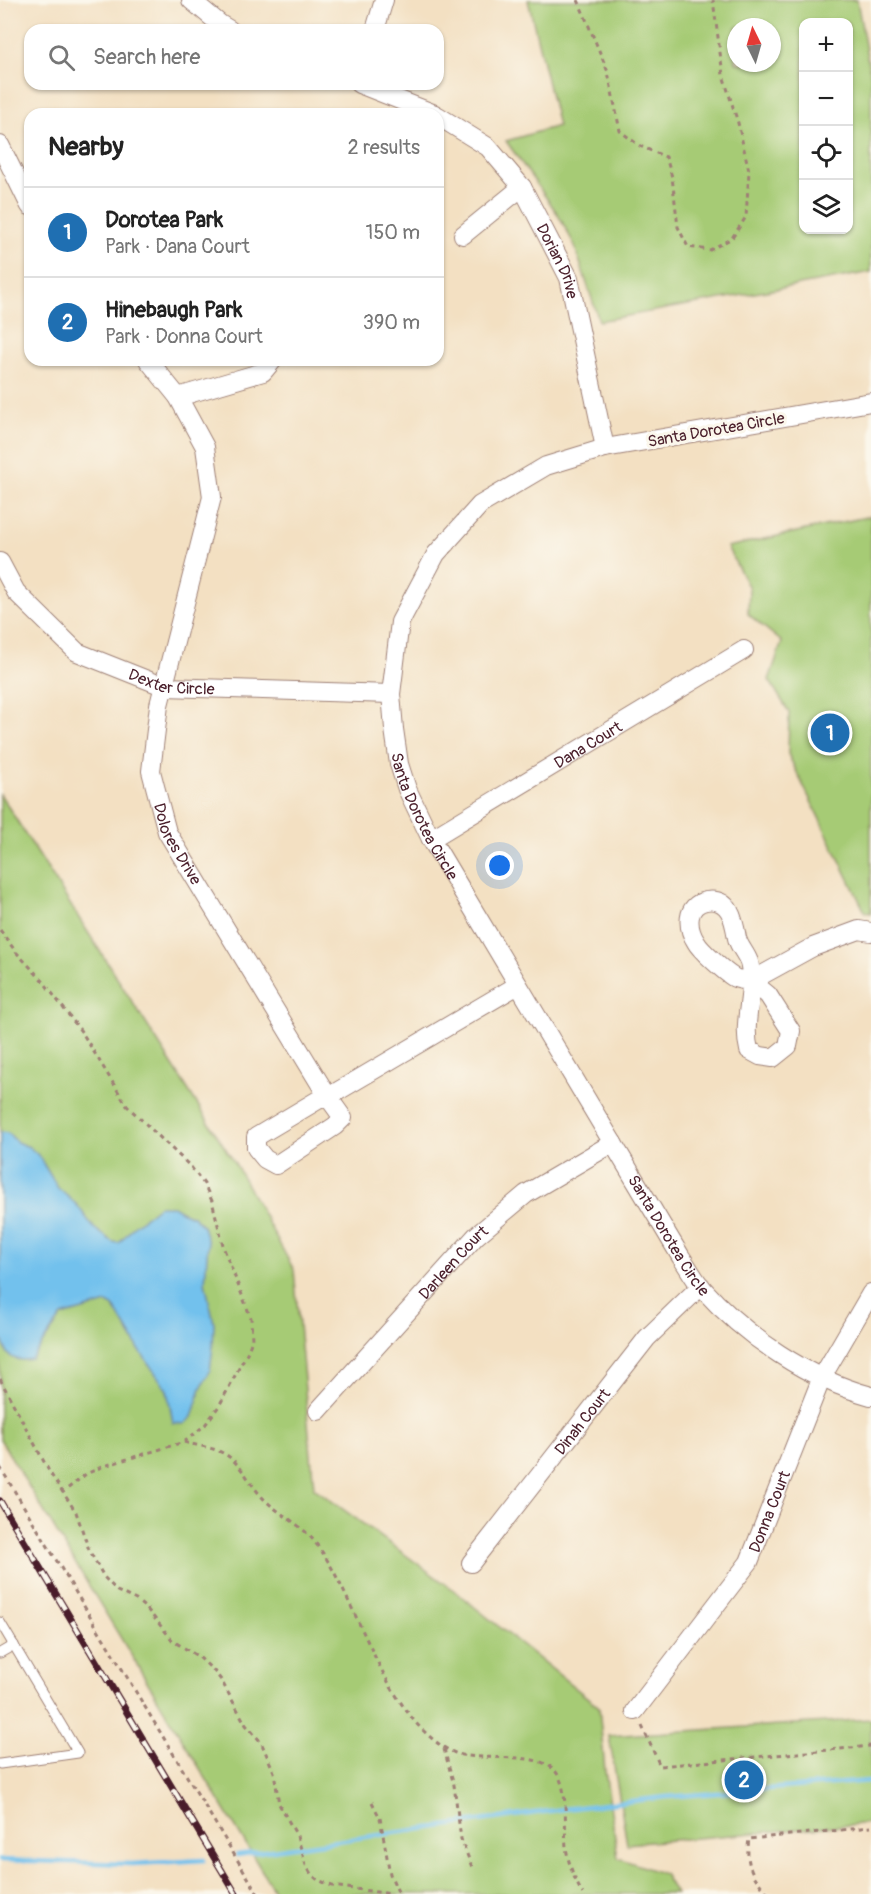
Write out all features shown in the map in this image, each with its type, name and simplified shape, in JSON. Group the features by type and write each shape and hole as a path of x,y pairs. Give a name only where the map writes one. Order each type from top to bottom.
{"street":[{"path":"191,0 220,24"},
{"path":"377,24 384,0"},
{"name":"Dorian Drive","path":"375,90 419,108"},
{"name":"Dorian Drive","path":"444,120 488,147 522,187 569,279 605,448"},
{"path":"0,145 24,194"},
{"path":"463,236 522,187"},
{"name":"Dolores Drive","path":"153,366 178,397 205,447 212,497 159,705 151,771 167,832 343,1118 335,1126 276,1165 265,1159 256,1148 256,1137 318,1100 328,1097"},
{"path":"178,397 263,372 268,366"},
{"name":"Santa Dorotea Circle","path":"871,402 605,448 546,466 480,505 436,554 400,622 391,694 399,764 407,789 431,838 700,1286 729,1315 764,1344 822,1377 850,1390 871,1396"},
{"name":"Dexter Circle","path":"0,562 16,592 77,652 165,687 391,694"},
{"name":"Dana Court","path":"431,838 744,650"},
{"path":"751,981 813,947 858,930 871,932"},
{"path":"328,1097 518,985"},
{"name":"Darleen Court","path":"318,1411 476,1236 526,1194 613,1143"},
{"name":"Dinah Court","path":"471,1563 647,1338 700,1286"},
{"name":"Donna Court","path":"635,1711 749,1562 822,1377 871,1293"}],"lane":[{"path":"0,1622 78,1752 0,1764"},
{"path":"0,1653 14,1645"}],"path":[{"path":"578,0 608,72 620,131 640,146 666,157 672,177 678,227 688,247 710,250 732,238 746,217 749,171 738,123 723,75 713,0"},
{"path":"0,930 83,1034 128,1106 191,1167 204,1184 212,1201 224,1249 251,1318 252,1340 243,1363 213,1417 184,1442 104,1466 86,1474 62,1492"},
{"path":"0,1379 50,1473 76,1512 91,1557 104,1577 117,1591 136,1600 147,1609 173,1641 199,1658 221,1680 246,1725 265,1751 274,1772 279,1804 297,1836 311,1874 318,1880 333,1886 392,1894"},
{"path":"184,1442 225,1454 242,1470 277,1512 305,1531 315,1541 336,1575 378,1662 396,1693 423,1730 444,1748 467,1756 530,1759 550,1766 557,1773 561,1782 567,1850 583,1894"},
{"path":"0,1467 258,1894"},
{"path":"635,1711 660,1766 871,1746"},
{"path":"444,1748 454,1785 461,1839 472,1867"},
{"path":"372,1802 380,1818 390,1874 399,1894"},
{"path":"768,1894 753,1876 747,1856 749,1839 871,1827"}],"green space":[{"path":"528,0 857,0 871,78 871,272 599,321 574,244 557,213 506,141 558,126"},
{"path":"871,516 871,913 865,912 788,754 789,712 769,680 782,642 748,614 749,588 727,547"},
{"path":"0,794 236,1165 294,1270 314,1488 451,1588 599,1707 605,1771 618,1858 664,1874 676,1894 276,1894 0,1439"},
{"path":"871,1719 871,1823 627,1844 609,1736"}],"water":[{"path":"0,1132 8,1133 17,1142 29,1147 38,1155 58,1188 77,1205 94,1228 113,1242 119,1243 135,1225 159,1206 173,1206 193,1216 203,1226 208,1243 205,1282 214,1323 213,1346 210,1371 201,1388 192,1417 184,1424 173,1423 167,1390 114,1307 107,1303 62,1316 31,1359 17,1359 8,1354 0,1331"}],"waterway":[{"path":"237,1855 666,1797 871,1781"},
{"path":"0,1860 132,1864 204,1860"}],"railway":[{"path":"0,1501 236,1894"}],"place":[{"name":"Dorotea Park","path":"830,733"},
{"name":"Hinebaugh Park","path":"744,1780"}]}
